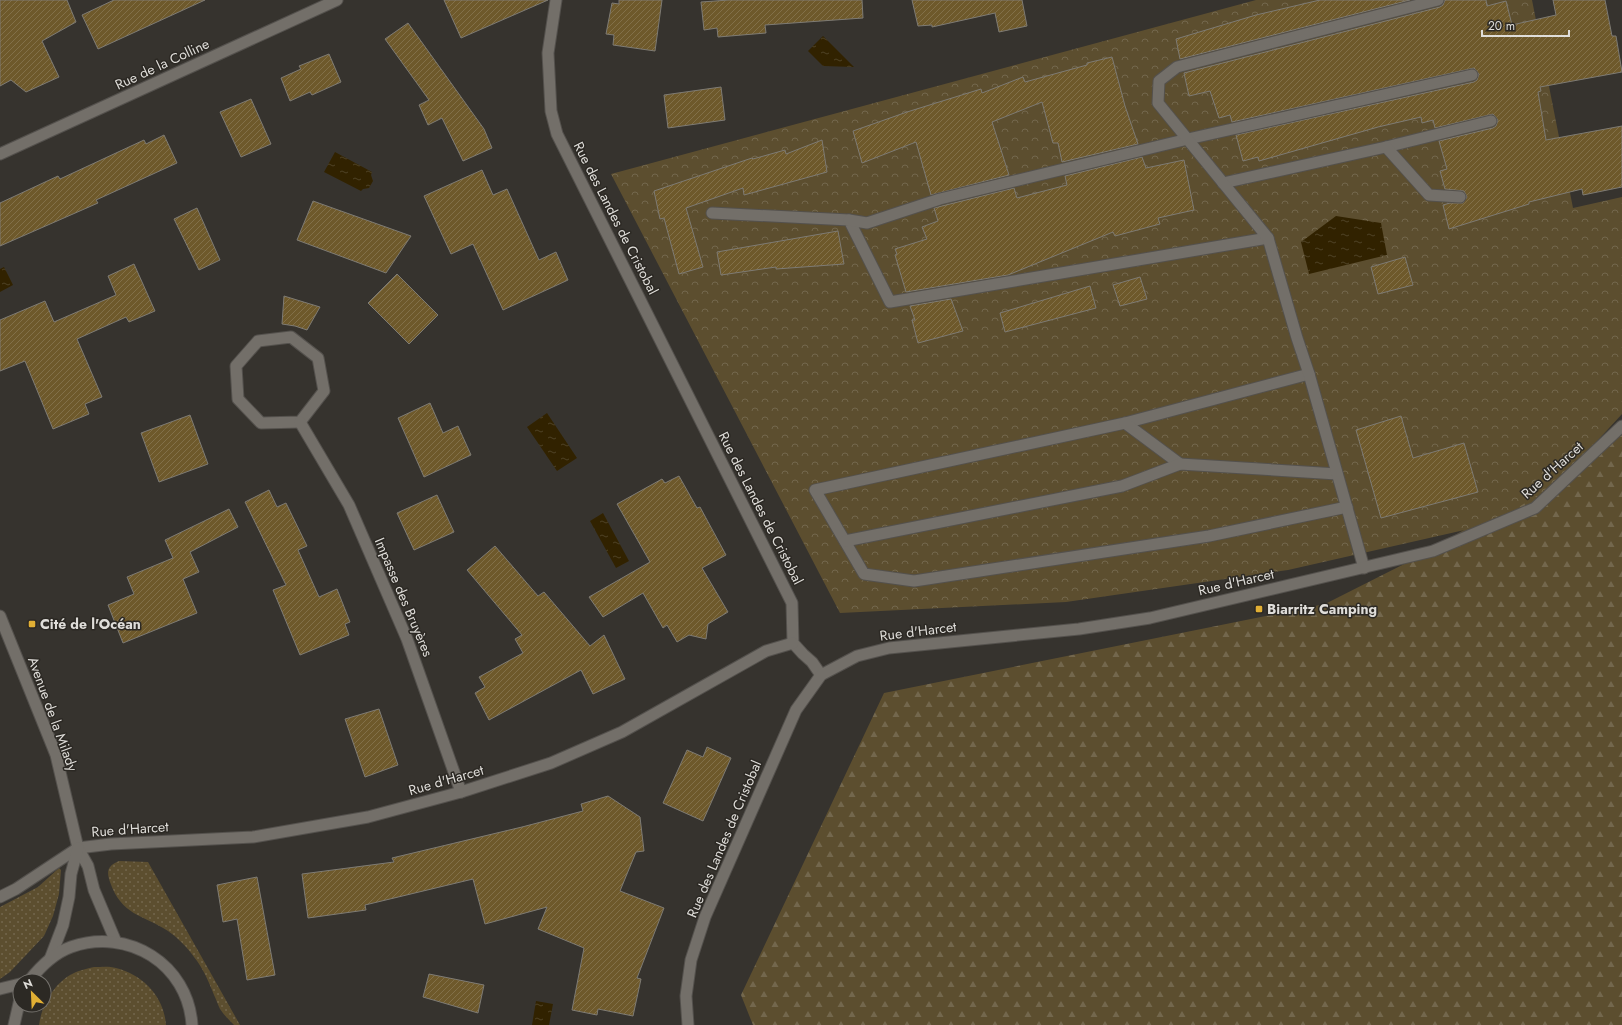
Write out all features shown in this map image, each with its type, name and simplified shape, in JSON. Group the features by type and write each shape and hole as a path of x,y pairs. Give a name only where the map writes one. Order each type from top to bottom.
{"street":[{"name":"Rue de la Colline","path":"0,154 337,0"},
{"name":"Rue des Landes de Cristobal","path":"556,0 548,53 550,111 557,134 792,603 793,643"},
{"path":"1364,568 1310,374 1297,338 1268,238 1158,103 1159,81 1177,67 1438,0"},
{"path":"712,213 849,220 867,224 940,199 1188,139 1472,75"},
{"path":"1224,183 1386,147 1491,121"},
{"path":"1386,147 1429,195 1460,197"},
{"path":"849,220 890,302 1268,238"},
{"path":"291,337 318,358 324,391 300,422 261,423 238,399 236,366 258,341 291,337"},
{"path":"1310,374 1125,424 815,490 864,574 914,581 1209,536 1347,507"},
{"name":"Impasse des Bruyères","path":"300,422 352,512 407,639 461,792"},
{"path":"1125,424 1180,464"},
{"name":"Rue d'Harcet","path":"821,675 857,656 889,648 1079,629 1150,618 1433,551 1536,508 1622,426"},
{"path":"845,541 1122,486 1180,464 1337,474"},
{"name":"Avenue de la Milady","path":"0,616 56,755 78,848 88,866 94,890 116,942"},
{"path":"793,643 812,662 821,675"},
{"name":"Rue d'Harcet","path":"78,848 111,844 253,837 368,817 461,792 551,763 614,735 766,651 793,643"},
{"name":"Rue des Landes de Cristobal","path":"688,1025 686,996 691,960 705,917 796,710 821,675"},
{"path":"0,897 16,889 78,848"},
{"name":"Avenue de la Milady","path":"50,959 63,925 69,897 71,874 78,848"},
{"path":"35,973 50,959 70,947 92,942 116,942 137,948 156,958 172,974 184,992 191,1013 192,1025"},
{"path":"0,989 12,985"},
{"path":"14,1025 17,1013"}],"green space":[{"path":"1256,0 1532,0 1573,208 1622,197 1622,414 1559,482 1491,524 1288,570 1066,602 840,613 611,174"},
{"path":"1622,435 1622,1025 753,1025 741,995 884,693 1325,604 1422,555"},
{"path":"119,861 148,862 240,1025 234,1025 219,1007 203,970 182,943 159,925 134,913 120,902 110,882 108,874 110,867"},
{"path":"59,868 61,870 59,894 53,916 44,936 10,972 0,979 0,907 38,887"},
{"path":"87,968 116,968 126,971 143,981 156,996 161,1005 166,1025 39,1025 42,1013 52,1013 52,993 56,987 69,976"}],"water":[{"path":"823,36 854,67 823,66 808,51"},
{"path":"335,152 372,172 371,175 373,181 369,188 361,191 324,172"},
{"path":"1336,216 1381,223 1387,255 1309,274 1301,242"},
{"path":"4,267 13,285 0,292 0,269"},
{"path":"547,413 577,458 557,471 527,427"},
{"path":"603,513 629,561 616,568 590,521"},
{"path":"536,1001 553,1004 549,1025 532,1025"}],"building":[{"path":"0,0 67,0 76,22 42,41 59,77 26,92 11,80 0,86"},
{"path":"114,0 205,0 98,49 82,15"},
{"path":"444,0 548,0 461,38"},
{"path":"619,0 662,0 655,51 613,45 614,35 606,34 612,3 619,4"},
{"path":"729,0 862,0 863,18 765,25 766,33 718,37 717,28 704,30 701,2"},
{"path":"912,0 1022,0 1027,26 999,32 995,13 932,27 932,25 918,26"},
{"path":"1320,0 1410,0 1180,59 1176,39 1256,15"},
{"path":"1445,0 1486,0 1487,6 1506,1 1512,25 1556,15 1553,0 1605,0 1612,36 1616,36 1622,72 1540,87 1541,91 1538,92 1546,140 1622,126 1622,187 1583,195 1582,189 1529,202 1529,204 1449,229 1443,205 1450,203 1463,203 1467,197 1464,191 1445,189 1440,171 1447,169 1439,141 1493,128 1496,126 1498,120 1493,114 1435,128 1433,120 1422,123 1421,117 1378,127 1259,161 1258,157 1243,161 1236,135 1474,82 1477,80 1479,74 1474,68 1232,122 1230,115 1219,118 1210,91 1189,96 1184,73 1440,7 1443,5"},
{"path":"408,23 484,129 492,148 463,161 442,118 428,125 419,105 429,100 385,39"},
{"path":"329,54 341,82 312,95 310,92 290,101 281,78 301,69 299,66"},
{"path":"1112,57 1125,106 1138,144 1062,162 1058,143 1053,143 1042,102 992,122 1009,175 931,195 916,142 862,163 853,131 907,112 981,89 982,93 1023,77 1025,82"},
{"path":"721,87 725,120 668,128 664,95"},
{"path":"251,99 271,144 241,157 220,112"},
{"path":"164,135 177,163 96,200 98,203 0,246 0,203 58,176 60,179 144,140 146,144"},
{"path":"822,140 827,172 744,195 743,188 686,208 703,267 679,274 664,218 660,219 654,191 752,158 753,159 785,150 786,154"},
{"path":"1142,157 1146,168 1184,160 1194,210 1158,218 1160,224 1115,236 1113,232 1008,275 906,292 895,255 897,254 895,249 927,239 922,227 938,221 934,208 1014,188 1017,198 1067,185 1065,176"},
{"path":"482,170 493,195 507,189 539,260 556,252 568,280 503,310 473,244 451,254 424,196"},
{"path":"313,201 411,236 386,273 297,240"},
{"path":"197,208 220,260 199,270 174,219"},
{"path":"838,231 844,264 776,269 776,267 721,275 717,252"},
{"path":"1405,257 1413,285 1378,294 1371,267"},
{"path":"134,264 155,311 129,322 126,317 77,339 102,397 85,404 89,414 53,429 25,361 0,371 0,320 45,301 54,322 116,295 108,276"},
{"path":"397,274 438,315 409,344 368,303"},
{"path":"1140,277 1147,299 1120,306 1113,285"},
{"path":"1090,286 1096,308 1005,332 1000,313"},
{"path":"284,296 320,307 307,330 282,324"},
{"path":"951,299 963,331 918,343 912,320 915,320 910,306"},
{"path":"430,403 443,433 458,426 471,455 424,477 398,418"},
{"path":"190,415 208,464 159,482 141,433"},
{"path":"1401,416 1413,458 1464,443 1478,492 1381,518 1356,430"},
{"path":"679,476 697,508 700,507 726,555 702,568 728,612 708,624 706,639 689,635 677,642 667,625 663,628 643,593 603,617 589,597 650,562 617,504 662,479 665,483"},
{"path":"269,490 277,507 286,503 307,546 298,550 319,597 337,589 350,622 345,624 349,635 300,655 273,590 286,585 245,502"},
{"path":"437,495 454,532 414,550 397,513"},
{"path":"229,509 238,527 190,552 199,572 183,579 197,613 123,643 108,605 134,594 127,577 173,558 165,540"},
{"path":"495,546 538,596 544,592 590,646 604,635 625,679 593,694 581,670 489,720 475,693 485,687 479,677 523,653 515,639 522,635 467,570"},
{"path":"379,709 398,765 365,777 345,719"},
{"path":"707,747 731,758 703,821 663,803 687,750 703,757"},
{"path":"608,796 640,817 644,851 636,852 620,891 664,908 637,978 641,979 633,1016 598,1009 597,1015 572,1010 584,948 538,929 547,907 485,924 473,879 365,905 366,910 308,918 302,874 394,862 392,858 583,811 581,804"},
{"path":"257,877 275,975 247,980 237,919 223,922 217,885"},
{"path":"429,974 484,985 478,1013 423,997"}],"place":[{"name":"Biarritz Camping","path":"1259,609"},
{"name":"Cité de l'Océan","path":"32,624"}]}
